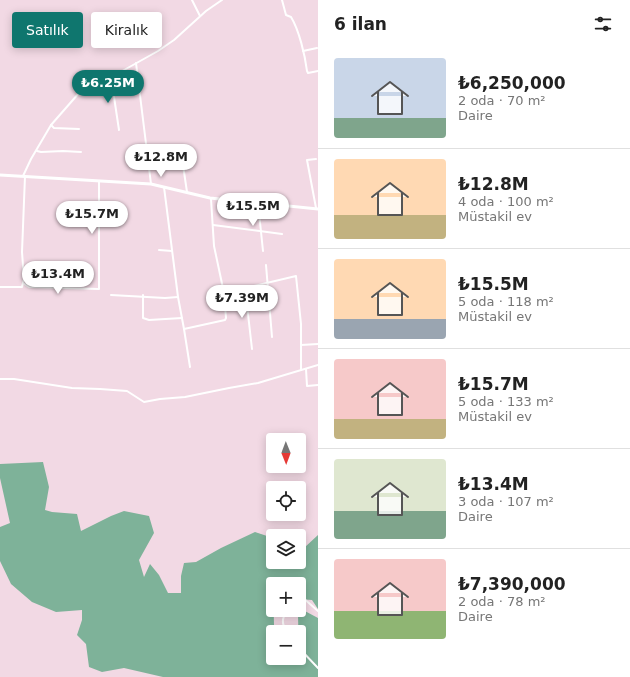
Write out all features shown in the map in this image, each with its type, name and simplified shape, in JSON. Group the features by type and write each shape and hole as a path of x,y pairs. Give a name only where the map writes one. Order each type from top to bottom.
{"main road":[{"path":"0,175 152,184 210,198 317,209"}],"street":[{"path":"192,0 200,16"},
{"path":"0,287 22,287 24,176 51,125 80,93 90,89 158,51 174,40 200,16 222,0"},
{"path":"282,0 286,15 291,17 294,22 308,73 318,71"},
{"path":"303,52 317,48"},
{"path":"136,63 152,184"},
{"path":"111,77 119,130"},
{"path":"51,125 54,128 79,129"},
{"path":"147,145 180,145 188,193"},
{"path":"36,151 81,152"},
{"path":"316,158 307,160 317,209"},
{"path":"23,283 29,287 99,289 99,182"},
{"path":"164,187 178,297 190,367"},
{"path":"184,329 225,320 224,293 214,246 210,198"},
{"path":"258,202 263,251"},
{"path":"213,225 282,234"},
{"path":"159,250 172,251"},
{"path":"266,265 272,337"},
{"path":"224,293 296,276 301,324 301,370"},
{"path":"246,288 252,349"},
{"path":"111,295 143,295 165,298 178,297"},
{"path":"143,295 143,318 149,320 182,318"},
{"path":"301,345 318,344"},
{"path":"0,380 14,379 69,388 126,391 144,402 185,397 258,383 318,365"},
{"path":"306,369 307,386 318,385"},
{"path":"306,600 318,611"},
{"path":"306,655 318,668"}],"green space":[{"path":"43,462 49,487 45,510 77,514 81,531 124,511 149,516 154,533 139,560 144,577 150,564 159,575 168,593 181,593 181,576 184,563 196,562 255,532 266,536 266,569 306,569 306,546 318,535 318,609 312,600 306,600 306,577 266,577 266,617 274,617 274,625 266,625 266,665 306,665 306,625 298,625 298,617 306,617 306,612 318,618 318,677 163,677 124,668 102,672 89,667 86,644 77,635 82,620 82,610 56,612 32,602 11,584 0,561 0,527 10,523 0,478 0,464"}]}
